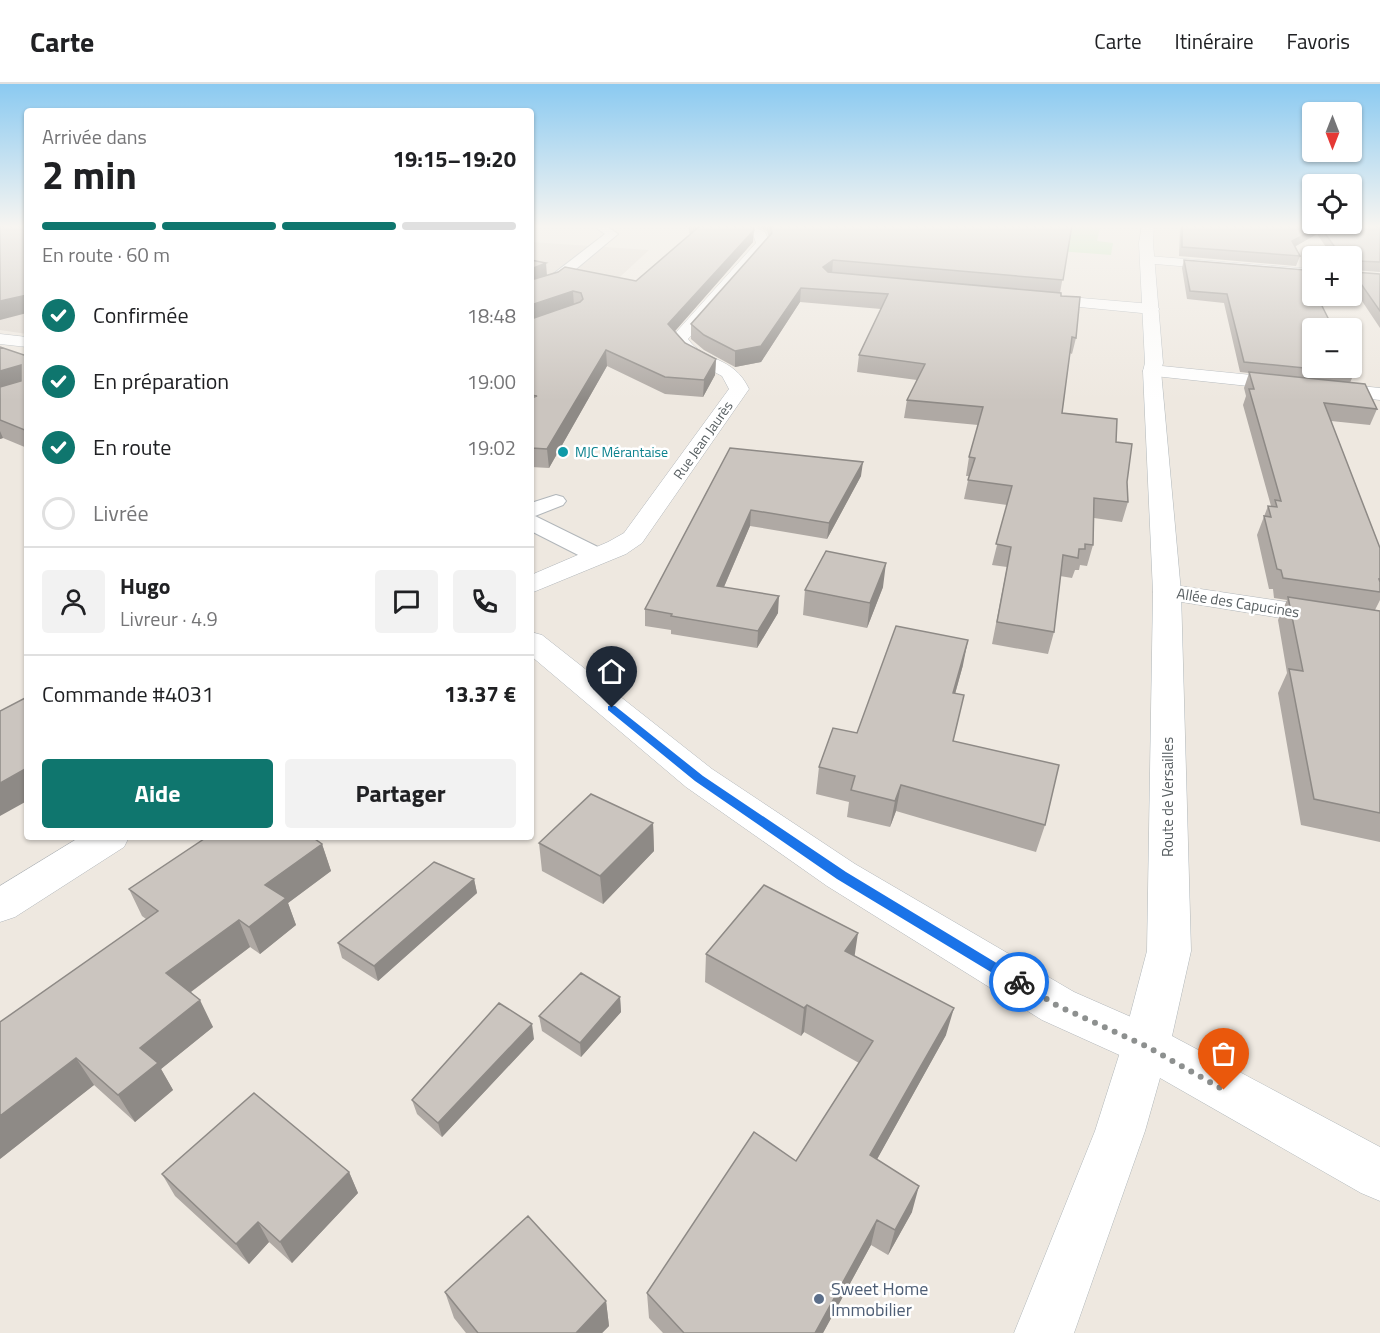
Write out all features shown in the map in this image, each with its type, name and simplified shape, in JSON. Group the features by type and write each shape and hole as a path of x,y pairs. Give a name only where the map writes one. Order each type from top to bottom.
{"street":[{"name":"Rue Jean Jaurès","path":"534,584 633,538 739,389 737,380 726,370 683,348 679,339 728,283"},
{"name":"Route de Versailles","path":"1044,1333 1120,1131 1146,1046 1169,951 1167,592 1152,371 1154,363 1152,309 1149,283"},
{"path":"1021,298 1152,309"},
{"path":"0,339 24,342"},
{"path":"1152,371 1380,394"},
{"name":"Allée des Capucines","path":"1167,592 1380,625"},
{"path":"534,643 699,778 841,875 1058,1006 1146,1046 1380,1175"},
{"path":"0,906 105,840"}],"lane":[{"path":"534,511 556,501"},
{"path":"534,524 598,556"}],"shaded area":[{"path":"534,283 613,283 580,314 534,332"},
{"path":"24,285 24,334 0,330 0,288"}],"building":[{"path":"0,283 24,283 24,296 0,301"},
{"path":"534,283 705,283 668,324 685,343 716,359 704,380 665,377 606,350 547,449 534,448 534,397 537,396 534,396 534,318 580,302 583,299 581,293 573,291 534,304"},
{"path":"727,283 953,283 1061,293 1061,296 1080,297 1076,338 1072,337 1062,413 1117,419 1116,442 1132,444 1127,482 1128,502 1094,498 1093,545 1085,544 1085,549 1079,549 1078,558 1063,555 1054,632 997,622 1011,547 996,544 1012,486 968,480 975,458 969,457 983,407 907,400 925,364 859,355 888,294 801,288 761,346 735,351 704,335 691,324"},
{"path":"1189,283 1302,283 1302,306 1322,306 1328,318 1302,318 1302,368 1244,362 1227,294 1190,291"},
{"path":"1362,283 1380,283 1380,311"},
{"path":"0,347 24,355 24,430 0,420 0,387 21,381 21,365 0,371"},
{"path":"1249,372 1365,384 1377,409 1324,403 1380,548 1380,592 1283,578 1281,570 1277,569 1264,516 1271,517 1268,506 1277,507 1275,500 1281,501 1249,389 1254,389"},
{"path":"730,448 863,462 829,523 751,510 717,586 779,596 758,631 671,616 672,614 645,609"},
{"path":"826,551 886,563 870,603 805,590"},
{"path":"1288,597 1380,611 1380,813 1314,799 1289,669 1303,671"},
{"path":"896,626 968,640 953,693 964,695 953,741 1059,765 1045,825 901,785 895,801 851,790 855,776 819,767 833,728 857,733"},
{"path":"24,699 24,770 0,783 0,711"},
{"path":"591,794 653,823 600,876 539,843"},
{"path":"202,840 316,840 322,844 265,885 286,898 249,927 239,920 166,973 200,1000 140,1048 158,1063 118,1095 76,1058 0,1116 0,1022 158,911 129,889"},
{"path":"434,862 474,879 374,966 338,943"},
{"path":"764,885 858,933 845,951 954,1008 870,1155 919,1186 895,1230 877,1220 815,1333 684,1333 647,1293 754,1132 796,1161 873,1041 807,1005 804,1008 706,954"},
{"path":"581,973 620,997 580,1043 539,1016"},
{"path":"499,1003 532,1024 438,1123 412,1100"},
{"path":"254,1093 349,1172 280,1242 258,1222 236,1244 162,1174"},
{"path":"528,1216 606,1301 576,1333 478,1333 445,1292"}],"way so far":[{"path":"1019,982 1058,1006 1146,1046 1224,1090"}],"place":[{"name":"MJC Mérantaise","path":"563,452"},
{"name":"Sweet Home Immobilier","path":"819,1299"}],"route":[{"path":"612,708 699,778 841,875 1019,982"}]}
